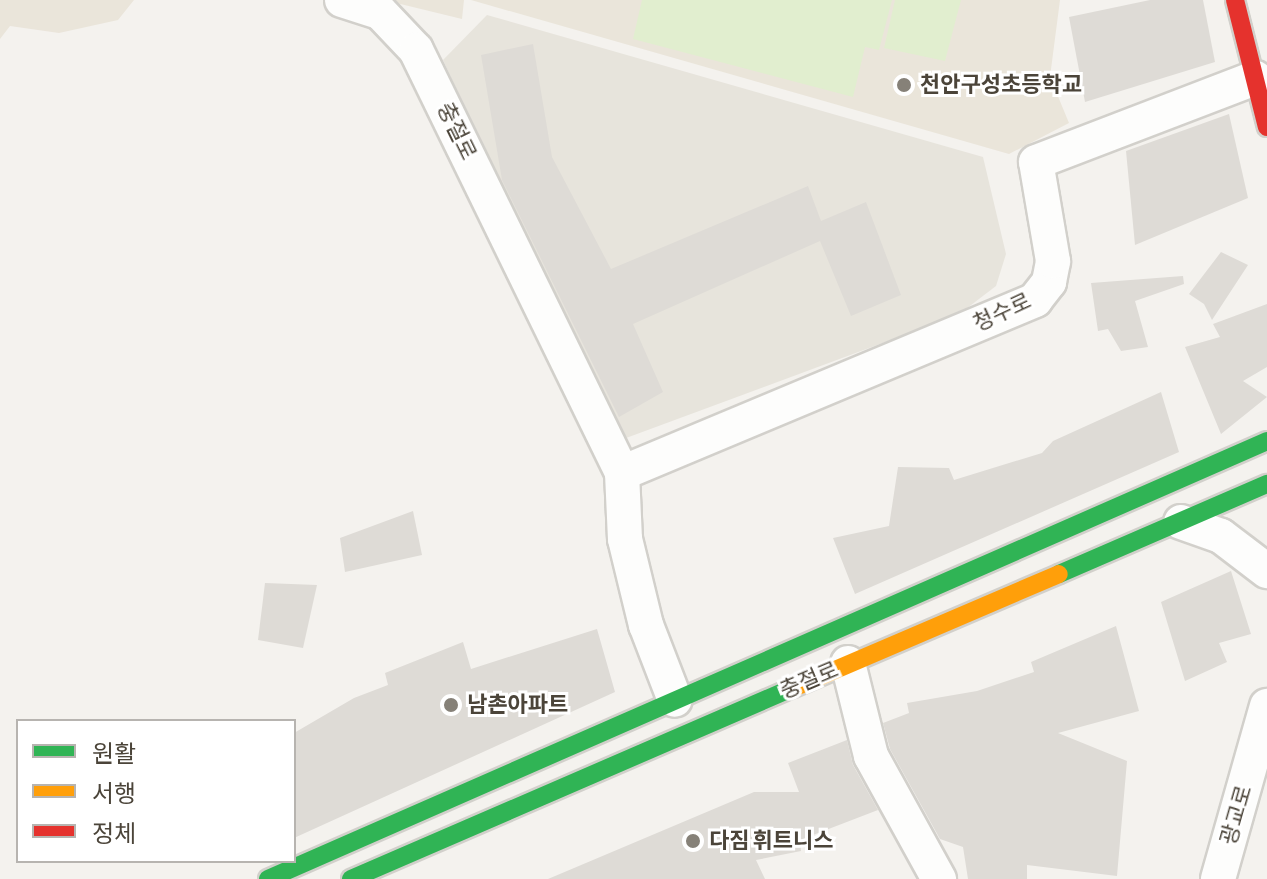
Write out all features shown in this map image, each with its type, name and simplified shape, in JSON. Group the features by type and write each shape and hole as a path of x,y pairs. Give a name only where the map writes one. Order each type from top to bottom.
{"street":[{"name":"충절로","path":"342,0 380,12 416,50 622,473 625,539 646,625 675,700"},
{"path":"1235,0 1267,127"},
{"name":"청수로","path":"622,473 1035,300 1049,282 1053,261 1036,162 1255,78"},
{"name":"충절로","path":"268,879 675,700 768,664 1267,441"},
{"name":"충절로","path":"351,879 387,871 848,663 1267,484"},
{"path":"1181,522 1221,536 1267,571"},
{"path":"848,663 871,756 939,879"},
{"name":"광교로","path":"1218,879 1267,706"}],"shaded area":[{"path":"0,0 134,0 118,20 59,33 10,26 0,39"},
{"path":"384,0 464,0 462,19"},
{"name":"천안구성초등학교","path":"471,0 1060,0 1050,77 1069,123 1009,154"},
{"path":"487,15 983,157 1006,254 996,286 958,315 618,441 443,60"}],"green space":[{"path":"642,0 892,0 879,50 865,47 853,97 633,39"},
{"path":"895,0 961,0 945,61 884,48"}],"building":[{"path":"1150,0 1203,0 1215,62 1085,102 1069,17"},
{"path":"533,44 552,157 611,269 808,186 821,221 866,202 901,295 851,316 820,241 633,324 663,392 619,417 502,180 481,55"},
{"path":"1229,114 1248,198 1135,245 1126,151"},
{"path":"1221,252 1248,265 1212,320 1204,304 1189,294"},
{"path":"1183,276 1184,284 1135,301 1148,347 1121,351 1108,329 1098,331 1091,283"},
{"path":"1267,304 1267,367 1243,381 1267,397 1221,434 1185,347 1220,337 1213,324"},
{"path":"1161,392 1179,452 855,594 833,538 889,526 898,467 949,468 954,480 1042,453 1053,441"},
{"path":"413,511 422,555 345,572 340,538"},
{"path":"1231,571 1251,634 1219,643 1227,662 1185,681 1161,602"},
{"path":"265,583 317,585 303,648 258,640"},
{"path":"1116,626 1139,711 1058,733 1127,761 1117,876 1027,865 1027,879 968,879 963,847 940,839 890,749 883,723 909,713 907,703 977,691 1034,672 1031,662"},
{"path":"597,629 615,692 296,837 296,732 354,698 388,685 385,673 463,642 471,669"},
{"path":"847,740 853,765 878,810 800,840 801,851 756,860 765,879 548,879 754,792 799,792 788,763"}],"traffic: fast":[{"path":"268,879 1267,441"},
{"path":"1059,574 1267,484"},
{"path":"351,879 793,688"}],"traffic: slow":[{"path":"793,688 1059,574"}],"traffic: jam":[{"path":"1235,0 1267,127"}],"place":[{"name":"천안구성초등학교","path":"904,85"},
{"name":"남촌아파트","path":"451,705"},
{"name":"다짐 휘트니스","path":"693,841"}]}
